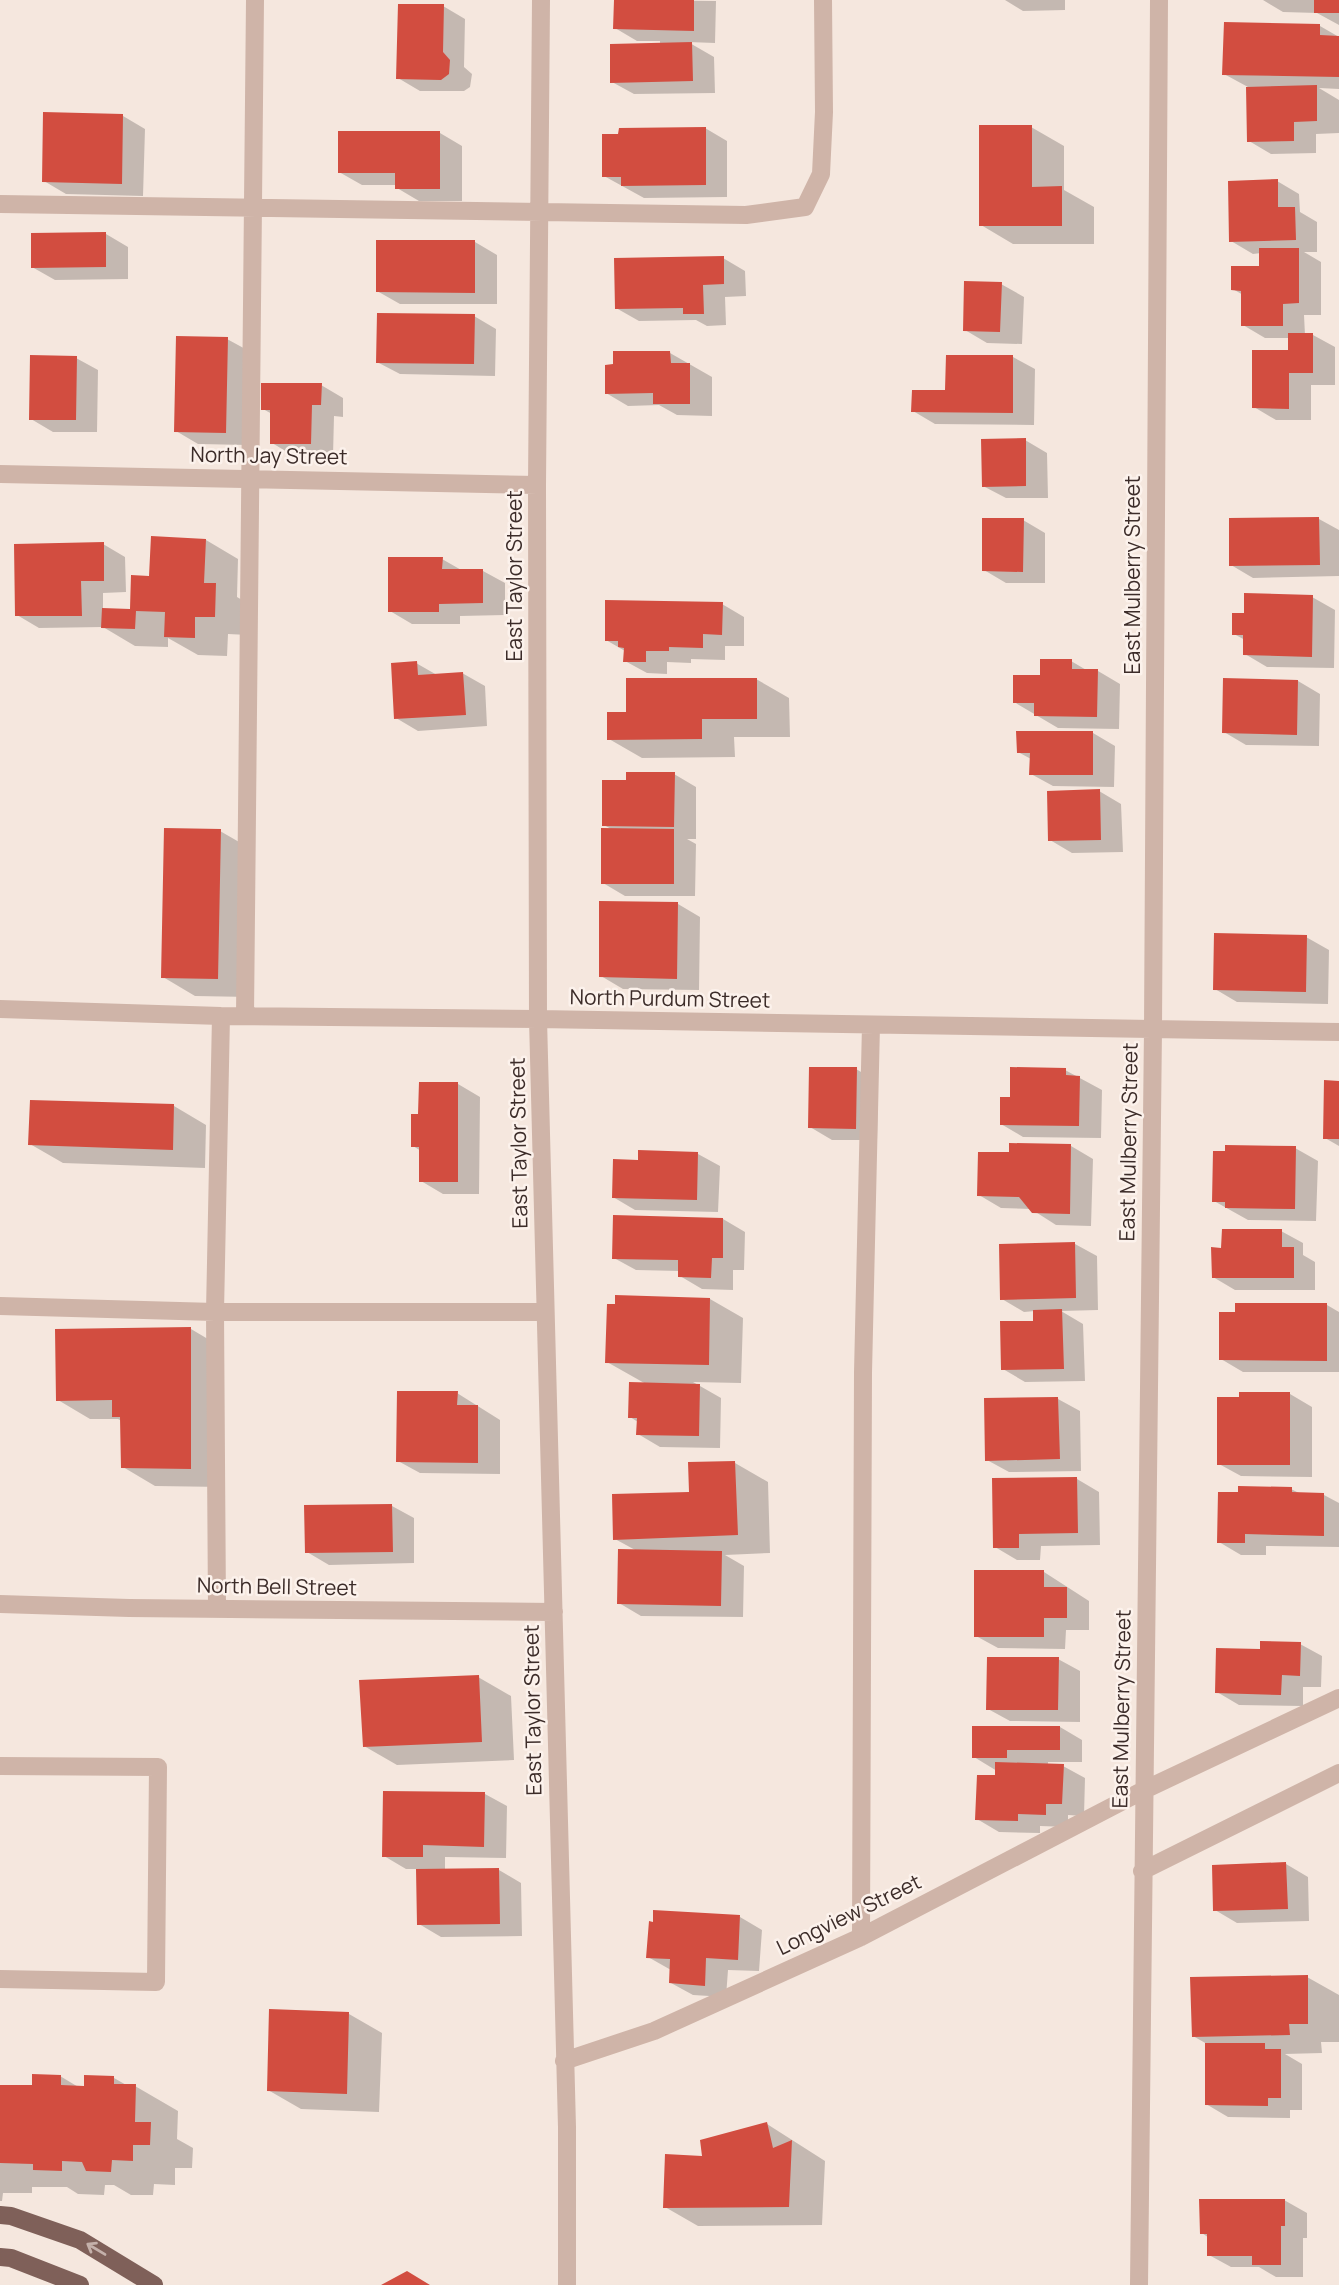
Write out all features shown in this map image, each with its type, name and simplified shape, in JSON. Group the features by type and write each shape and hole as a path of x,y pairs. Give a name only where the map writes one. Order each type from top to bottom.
{"main road":[{"path":"0,2215 12,2216 80,2240 154,2285"},
{"path":"0,2257 11,2258 80,2285"}],"street":[{"path":"245,1016 255,0"},
{"name":"East Taylor Street","path":"541,0 537,485 538,1019 567,2127 567,2285"},
{"path":"0,204 746,215 805,207 821,174 824,112 823,0"},
{"name":"East Mulberry Street","path":"1139,2285 1153,1029 1159,0"},
{"name":"North Jay Street","path":"0,474 537,485"},
{"name":"North Purdum Street","path":"0,1009 221,1016 1339,1032"},
{"path":"217,1609 215,1312 221,1016"},
{"path":"861,1937 863,1373 871,1025"},
{"path":"0,1306 215,1312 545,1312"},
{"name":"North Bell Street","path":"0,1604 554,1612"},
{"name":"Longview Street","path":"564,2061 654,2031 861,1937 1144,1790 1339,1698"},
{"path":"0,1766 158,1767 156,1982 0,1979"},
{"path":"1142,1871 1339,1773"}],"building":[{"path":"614,0 694,0 694,31 613,29"},
{"path":"1314,0 1339,0 1339,13 1314,13"},
{"path":"398,4 444,4 443,52 450,60 449,74 441,80 396,79"},
{"path":"1224,22 1320,24 1320,35 1339,36 1339,77 1222,75"},
{"path":"692,42 693,81 610,83 610,44"},
{"path":"1317,85 1317,121 1294,122 1294,141 1247,142 1246,87"},
{"path":"43,112 123,114 122,184 42,182"},
{"path":"979,125 1032,125 1032,187 1062,186 1062,226 979,226"},
{"path":"706,127 706,185 621,186 621,177 602,177 602,134 618,134 619,128"},
{"path":"338,131 440,131 440,189 395,189 395,173 338,173"},
{"path":"1278,179 1278,207 1295,207 1296,240 1229,242 1228,181"},
{"path":"106,232 106,267 31,268 31,233"},
{"path":"376,240 475,240 475,293 376,292"},
{"path":"1259,248 1299,248 1299,303 1283,304 1283,326 1241,326 1241,291 1231,290 1231,266 1259,266"},
{"path":"724,256 724,284 703,285 704,314 683,314 683,308 615,309 614,258"},
{"path":"964,281 1002,282 1000,332 963,331"},
{"path":"377,313 475,314 474,364 376,363"},
{"path":"1288,333 1313,333 1313,373 1289,373 1289,409 1252,408 1252,350 1288,350"},
{"path":"176,336 228,337 226,433 174,432"},
{"path":"613,351 670,351 671,363 690,363 690,404 653,404 653,393 605,394 605,365 613,364"},
{"path":"30,355 77,356 76,420 29,420"},
{"path":"946,355 1013,355 1013,413 911,412 912,390 945,390"},
{"path":"261,383 322,383 321,405 312,405 311,444 270,444 270,410 261,410"},
{"path":"1026,438 1026,486 982,487 981,439"},
{"path":"1319,517 1320,565 1229,566 1229,518"},
{"path":"982,518 1024,518 1023,572 982,571"},
{"path":"151,536 206,539 204,583 216,583 215,617 195,617 195,638 164,637 165,612 136,611 135,629 101,628 102,608 130,609 131,575 149,576"},
{"path":"104,542 104,581 81,581 82,616 15,616 14,544"},
{"path":"388,557 443,557 442,569 483,569 483,603 439,604 439,612 388,612"},
{"path":"1244,593 1313,595 1312,657 1243,655 1243,635 1232,635 1232,613 1244,613"},
{"path":"605,600 723,602 722,635 703,634 703,648 669,647 669,651 646,651 646,662 623,662 624,648 618,647 618,641 605,641"},
{"path":"1040,659 1072,659 1072,669 1098,669 1097,717 1034,716 1034,703 1013,703 1013,675 1040,675"},
{"path":"417,661 418,675 463,672 466,715 394,719 391,663"},
{"path":"626,678 757,678 757,719 702,719 702,739 607,740 607,712 626,712"},
{"path":"1223,678 1298,680 1297,735 1222,733"},
{"path":"1016,731 1093,731 1093,775 1029,775 1030,753 1017,753"},
{"path":"626,772 675,772 674,827 602,826 602,780 626,780"},
{"path":"1100,789 1101,840 1048,841 1047,791"},
{"path":"164,828 221,829 218,979 161,978"},
{"path":"601,828 674,829 674,884 601,884"},
{"path":"599,901 678,902 677,979 599,977"},
{"path":"1214,933 1307,935 1306,992 1213,990"},
{"path":"809,1067 857,1067 856,1129 808,1128"},
{"path":"1010,1067 1066,1068 1066,1075 1080,1076 1079,1126 1000,1125 1000,1097 1010,1097"},
{"path":"1324,1080 1339,1081 1339,1139 1323,1139"},
{"path":"419,1082 458,1082 458,1182 419,1182 419,1147 411,1147 411,1114 418,1114"},
{"path":"30,1100 174,1104 173,1150 28,1145"},
{"path":"1009,1143 1071,1144 1070,1214 1032,1213 1019,1197 977,1196 978,1152 1009,1152"},
{"path":"1225,1145 1296,1146 1295,1209 1225,1208 1225,1202 1212,1202 1213,1151 1225,1151"},
{"path":"638,1150 698,1152 697,1200 612,1198 613,1159 638,1160"},
{"path":"613,1215 723,1218 723,1258 712,1258 711,1278 678,1277 678,1260 612,1259"},
{"path":"1222,1229 1282,1229 1282,1247 1294,1247 1294,1278 1212,1278 1211,1247 1221,1248"},
{"path":"1075,1242 1076,1298 1000,1300 999,1244"},
{"path":"615,1295 710,1298 709,1365 605,1363 607,1304 615,1304"},
{"path":"1235,1303 1327,1303 1327,1361 1219,1360 1219,1312 1235,1312"},
{"path":"1062,1309 1064,1369 1001,1370 1000,1321 1033,1321 1033,1310"},
{"path":"191,1327 191,1469 121,1468 120,1417 112,1417 112,1400 56,1401 55,1329"},
{"path":"629,1382 700,1384 699,1436 636,1435 637,1418 628,1418"},
{"path":"397,1391 458,1391 457,1405 478,1405 478,1463 396,1462"},
{"path":"1239,1392 1290,1392 1290,1465 1217,1465 1217,1397 1239,1397"},
{"path":"1058,1397 1060,1459 985,1461 984,1398"},
{"path":"735,1461 738,1535 613,1540 612,1494 689,1492 688,1462"},
{"path":"1077,1477 1078,1533 1019,1534 1019,1548 993,1548 992,1478"},
{"path":"1238,1486 1292,1487 1292,1492 1324,1493 1324,1536 1245,1534 1245,1543 1217,1543 1218,1492 1238,1492"},
{"path":"392,1504 393,1552 305,1553 304,1505"},
{"path":"618,1549 722,1551 721,1606 617,1604"},
{"path":"974,1570 1044,1570 1044,1587 1067,1587 1067,1618 1044,1618 1044,1637 974,1637"},
{"path":"1260,1641 1301,1642 1300,1676 1282,1675 1281,1695 1215,1693 1216,1648 1260,1649"},
{"path":"987,1657 1059,1657 1058,1710 986,1710"},
{"path":"479,1675 482,1742 363,1747 359,1680"},
{"path":"972,1726 1060,1726 1060,1750 1007,1750 1007,1758 972,1758"},
{"path":"995,1762 1064,1764 1062,1804 1046,1804 1046,1815 1018,1814 1018,1821 975,1820 977,1775 995,1775"},
{"path":"383,1791 485,1792 484,1847 423,1845 423,1857 382,1857"},
{"path":"1286,1862 1288,1909 1213,1911 1212,1865"},
{"path":"499,1868 500,1924 417,1925 416,1869"},
{"path":"653,1910 740,1915 738,1960 706,1958 705,1986 669,1983 670,1959 646,1958 649,1921 653,1922"},
{"path":"1308,1975 1308,2024 1289,2024 1290,2035 1192,2037 1190,1977"},
{"path":"269,2009 349,2012 347,2094 267,2091"},
{"path":"1205,2043 1265,2043 1265,2049 1281,2049 1281,2098 1268,2098 1268,2106 1205,2105"},
{"path":"32,2074 61,2075 61,2085 84,2086 84,2075 114,2076 114,2084 136,2084 135,2122 151,2122 150,2145 133,2145 133,2161 112,2160 111,2172 86,2171 82,2162 62,2161 62,2171 33,2170 33,2164 0,2163 0,2085 32,2085"},
{"path":"767,2122 773,2148 792,2140 789,2207 663,2208 665,2154 702,2156 700,2140"},
{"path":"1199,2199 1285,2199 1285,2226 1281,2226 1281,2265 1252,2265 1252,2256 1207,2256 1207,2234 1200,2234"},
{"path":"407,2271 430,2285 381,2285"}]}
